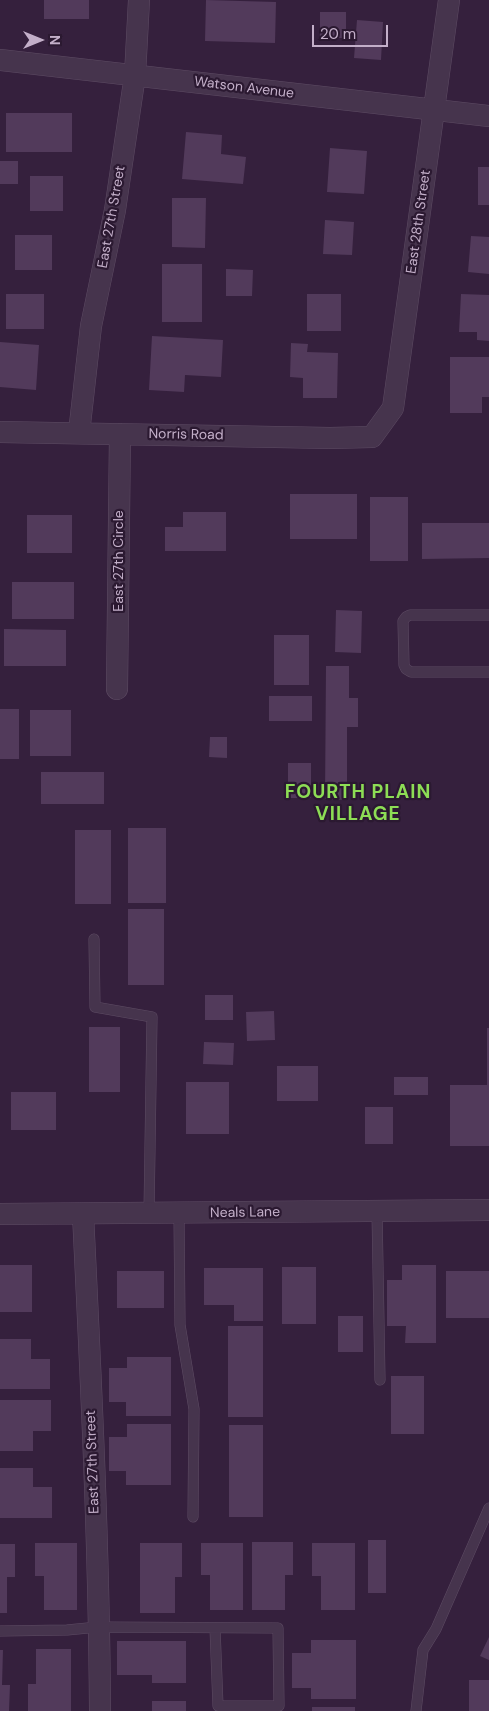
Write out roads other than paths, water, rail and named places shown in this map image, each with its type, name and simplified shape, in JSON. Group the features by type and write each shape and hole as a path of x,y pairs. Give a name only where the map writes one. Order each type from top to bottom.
{"street":[{"name":"East 27th Street","path":"79,434 91,326 114,210 135,76 139,0"},
{"name":"East 28th Street","path":"372,437 393,408 449,0"},
{"name":"Watson Avenue","path":"0,60 489,116"},
{"name":"Norris Road","path":"0,432 330,438 372,437"},
{"name":"East 27th Circle","path":"118,689 120,434"},
{"name":"Neals Lane","path":"0,1214 489,1210"},
{"name":"East 27th Street","path":"83,1214 90,1353 100,1711"}],"lane":[{"path":"489,615 410,614 403,621 404,665 411,672 489,672"},
{"path":"94,939 95,1007 152,1017 149,1213"},
{"path":"377,1211 380,1380"},
{"path":"179,1213 180,1325 194,1409 193,1517"},
{"path":"416,1711 422,1650 436,1629 489,1508"},
{"path":"0,1631 67,1630 98,1627 278,1628 279,1708 218,1706 215,1628"}],"district":[{"name":"FOURTH PLAIN VILLAGE","path":"358,804"}]}
